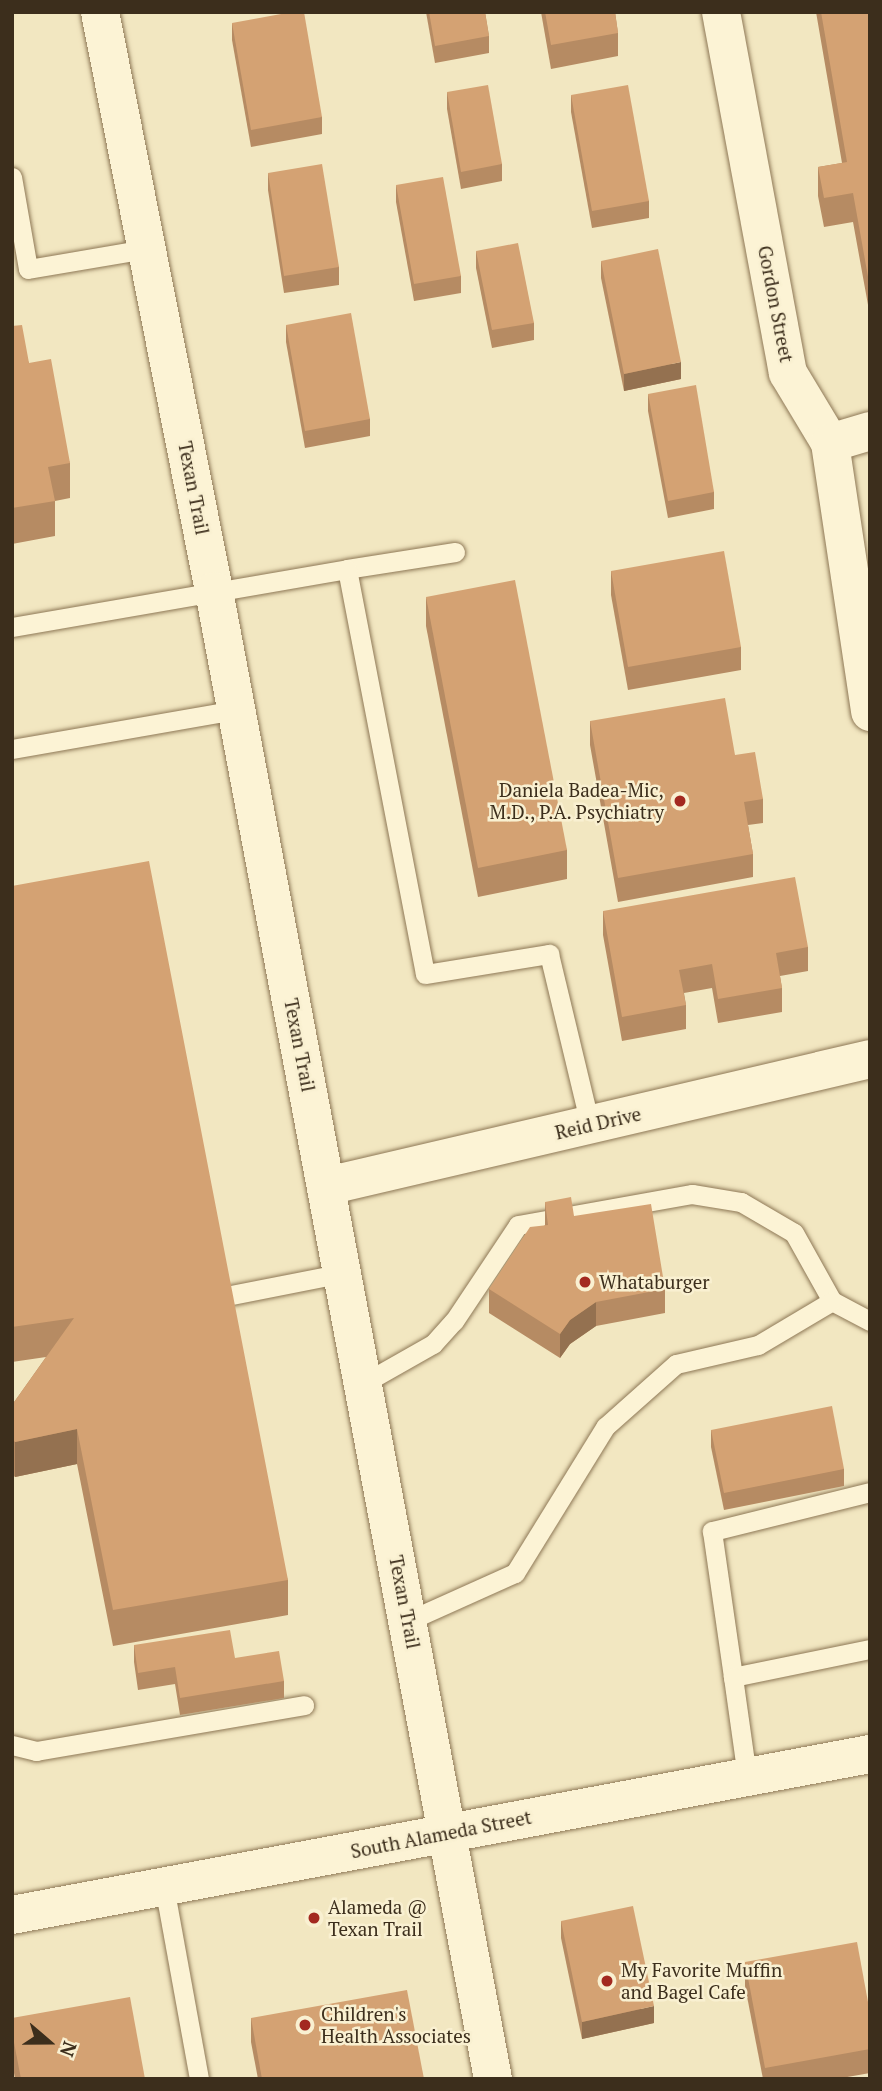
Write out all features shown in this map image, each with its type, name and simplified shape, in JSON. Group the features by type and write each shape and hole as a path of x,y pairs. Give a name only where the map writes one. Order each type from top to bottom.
{"street":[{"name":"Texan Trail","path":"100,12 214,591 494,2079"},
{"name":"Gordon Street","path":"721,12 788,373 830,443 867,669 870,712"},
{"path":"830,443 870,431"},
{"name":"Reid Drive","path":"327,1186 870,1059"},
{"name":"South Alameda Street","path":"12,1914 870,1754"}],"lane":[{"path":"12,177 28,269 146,249"},
{"path":"12,627 456,552"},
{"path":"347,569 425,974 549,954 590,1125"},
{"path":"12,749 235,709"},
{"path":"364,1383 433,1344 454,1321 518,1225 692,1194 741,1202 794,1233 832,1301 870,1321"},
{"path":"226,1296 343,1273"},
{"path":"408,1621 515,1573 605,1427 676,1364 758,1345 832,1301"},
{"path":"747,1776 712,1531 870,1492"},
{"path":"733,1677 870,1649"},
{"path":"12,1745 36,1751 304,1705"},
{"path":"164,1886 199,2079"}],"building":[{"path":"304,12 322,117 251,130 232,23"},
{"path":"429,12 485,12 489,36 435,46"},
{"path":"545,12 615,12 618,33 551,45"},
{"path":"821,12 870,12 870,288 853,193 824,198 818,167 847,162"},
{"path":"488,85 502,164 461,172 447,92"},
{"path":"628,85 649,201 592,211 571,95"},
{"path":"322,164 339,267 284,276 268,173"},
{"path":"443,177 461,276 414,284 396,185"},
{"path":"518,243 534,323 492,330 476,251"},
{"path":"658,249 681,362 624,374 601,261"},
{"path":"351,313 370,419 305,431 286,325"},
{"path":"22,325 29,363 51,359 70,463 48,467 55,501 12,508 12,326"},
{"path":"696,385 714,492 668,501 648,394"},
{"path":"724,551 741,647 628,667 611,571"},
{"path":"515,580 567,850 478,868 426,597"},
{"name":"Daniela Badea-Mic, M.D., P.A. Psychiatry","path":"725,698 735,755 755,752 763,799 744,802 753,854 618,878 590,721"},
{"path":"149,861 288,1580 113,1610 77,1429 15,1442 12,1439 12,1405 74,1318 12,1327 12,886"},
{"path":"795,877 808,947 776,953 782,988 718,999 712,964 679,970 686,1005 622,1017 603,911"},
{"name":"Whataburger","path":"571,1197 574,1216 651,1204 665,1289 596,1302 570,1320 560,1334 489,1289 530,1227 548,1225 545,1202"},
{"path":"832,1406 844,1469 724,1493 711,1430"},
{"path":"230,1630 235,1658 279,1651 284,1681 180,1698 175,1667 138,1673 134,1645"},
{"name":"My Favorite Muffin and Bagel Cafe","path":"633,1906 654,2006 582,2022 561,1921"},
{"path":"857,1942 870,2013 870,2049 765,2068 745,1962"},
{"path":"407,1990 424,2079 262,2079 251,2018"},
{"path":"130,1997 145,2079 21,2079 12,2018"}],"place":[{"name":"Daniela Badea-Mic, M.D., P.A. Psychiatry","path":"680,801"},
{"name":"Whataburger","path":"585,1282"},
{"name":"Alameda @ Texan Trail","path":"314,1918"},
{"name":"My Favorite Muffin and Bagel Cafe","path":"607,1981"},
{"name":"Children's Health Associates","path":"305,2025"}]}
